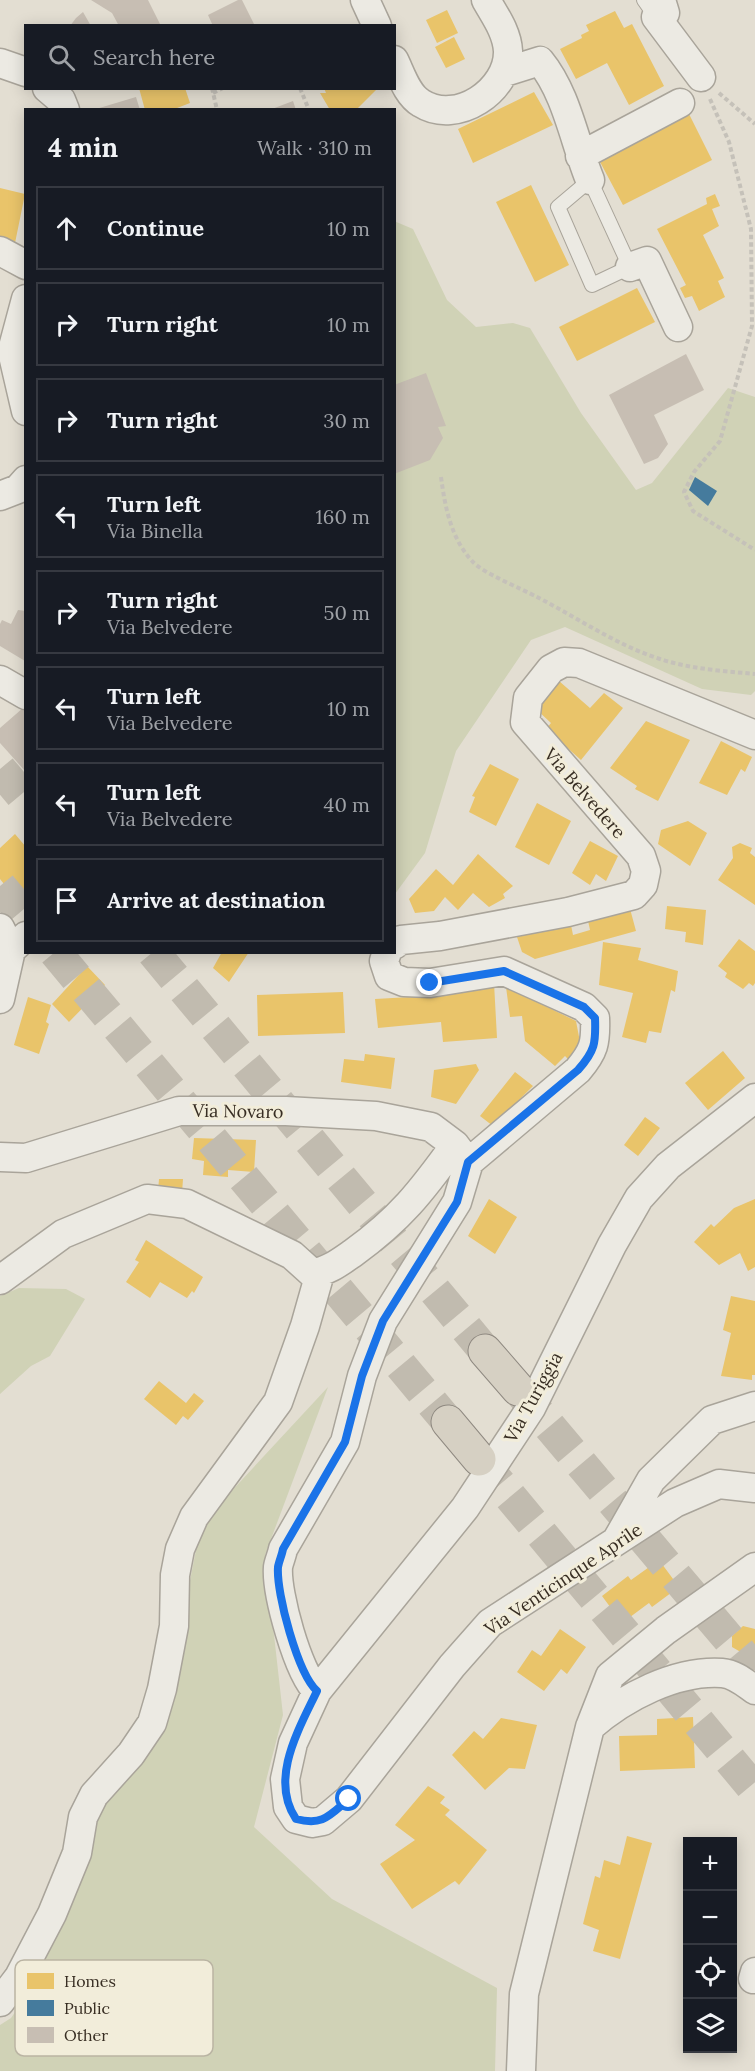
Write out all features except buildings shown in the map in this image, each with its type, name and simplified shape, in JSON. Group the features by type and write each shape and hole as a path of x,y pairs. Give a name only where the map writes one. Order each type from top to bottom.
{"highway":[{"path":"485,1351 518,1389"},
{"path":"448,1422 479,1459"}],"street":[{"path":"365,0 376,24"},
{"path":"396,64 410,93 421,104 435,108 467,106 482,99 495,88 505,72 508,52 506,38 486,0"},
{"path":"654,6 701,76"},
{"path":"505,72 540,61 557,87 585,168 681,103"},
{"path":"0,63 24,71"},
{"path":"45,90 50,108"},
{"path":"48,90 61,100 64,108"},
{"path":"0,251 24,264"},
{"path":"630,267 647,261 678,327"},
{"path":"24,306 12,351 24,402"},
{"path":"0,496 18,489 24,482"},
{"name":"Via Belvedere","path":"396,944 401,940 440,936 568,912 634,896 643,885 646,872 641,856 525,722 528,698 551,669 564,662 579,663 755,735"},
{"path":"0,680 24,694"},
{"path":"0,999 12,938"},
{"path":"0,1280 63,1234 147,1199 187,1204 292,1255 312,1273 320,1273 337,1264 382,1232 462,1154 578,1070 592,1054 596,1038 595,1018 584,1007 504,971 430,983 404,982 389,976 384,961 386,954"},
{"name":"Via Turiggia","path":"317,1691 465,1508 531,1408 612,1245 639,1198 668,1166 752,1102"},
{"name":"Via Novaro","path":"0,1157 26,1158 179,1111 376,1116 431,1127 462,1154"},
{"path":"317,1691 310,1685 294,1650 279,1586 278,1566 283,1549 345,1442 362,1376 383,1321 457,1202 462,1154"},
{"path":"28,1960 52,1914 77,1853 83,1817 94,1795 131,1754 152,1722 162,1689 174,1626 175,1575 180,1549 195,1517 278,1402 305,1326 320,1273"},
{"path":"617,1540 651,1480 712,1420 755,1406"},
{"name":"Via Venticinque Aprile","path":"317,1691 293,1743 285,1779 288,1807 296,1819 312,1823 323,1821 349,1799 452,1666 490,1623 675,1503 719,1484 755,1488"},
{"path":"521,2071 524,1994 590,1727 610,1676 666,1630 755,1566"},
{"path":"590,1727 632,1698 672,1680 723,1673 738,1678 755,1690"},
{"path":"0,2002 15,1982"}],"lane":[{"path":"585,168 630,267 592,285 558,207 585,168"}],"path":[{"path":"701,76 755,124"},
{"path":"701,76 729,142 751,230 752,326 720,441 694,472 684,492 693,511 755,550"},
{"path":"301,90 308,108"},
{"path":"213,91 217,108"},
{"path":"441,477 446,510 454,533 473,563 573,615 615,641 661,660 719,671 755,674"}],"green space":[{"path":"396,222 413,229 447,300 476,327 513,323 530,328 581,413 636,490 652,483 728,388 755,397 755,691 751,695 702,689 565,627 531,640 456,751 425,853 396,893"},
{"path":"19,1288 66,1289 85,1299 50,1356 31,1366 0,1394 0,1296"},
{"path":"328,1387 265,1555 283,1715 254,1827 332,1899 497,1988 495,2071 0,2071 0,2025 11,2018 15,2012 15,2056 213,2056 213,1960 38,1960 100,1809 164,1715 201,1524"}],"tunnel":[{"path":"0,769 24,798"},
{"path":"0,886 24,915"},
{"path":"57,954 448,1422"},
{"path":"155,954 485,1351"},
{"path":"518,1389 755,1670"},
{"path":"479,1459 755,1790"}],"route":[{"path":"349,1799 323,1821 312,1823 296,1819 288,1807 285,1779 293,1743 317,1691 310,1685 294,1650 279,1586 278,1566 283,1549 345,1442 362,1376 383,1321 457,1202 468,1162 578,1070 592,1054 596,1038 595,1018 584,1007 504,971 430,983"}]}
